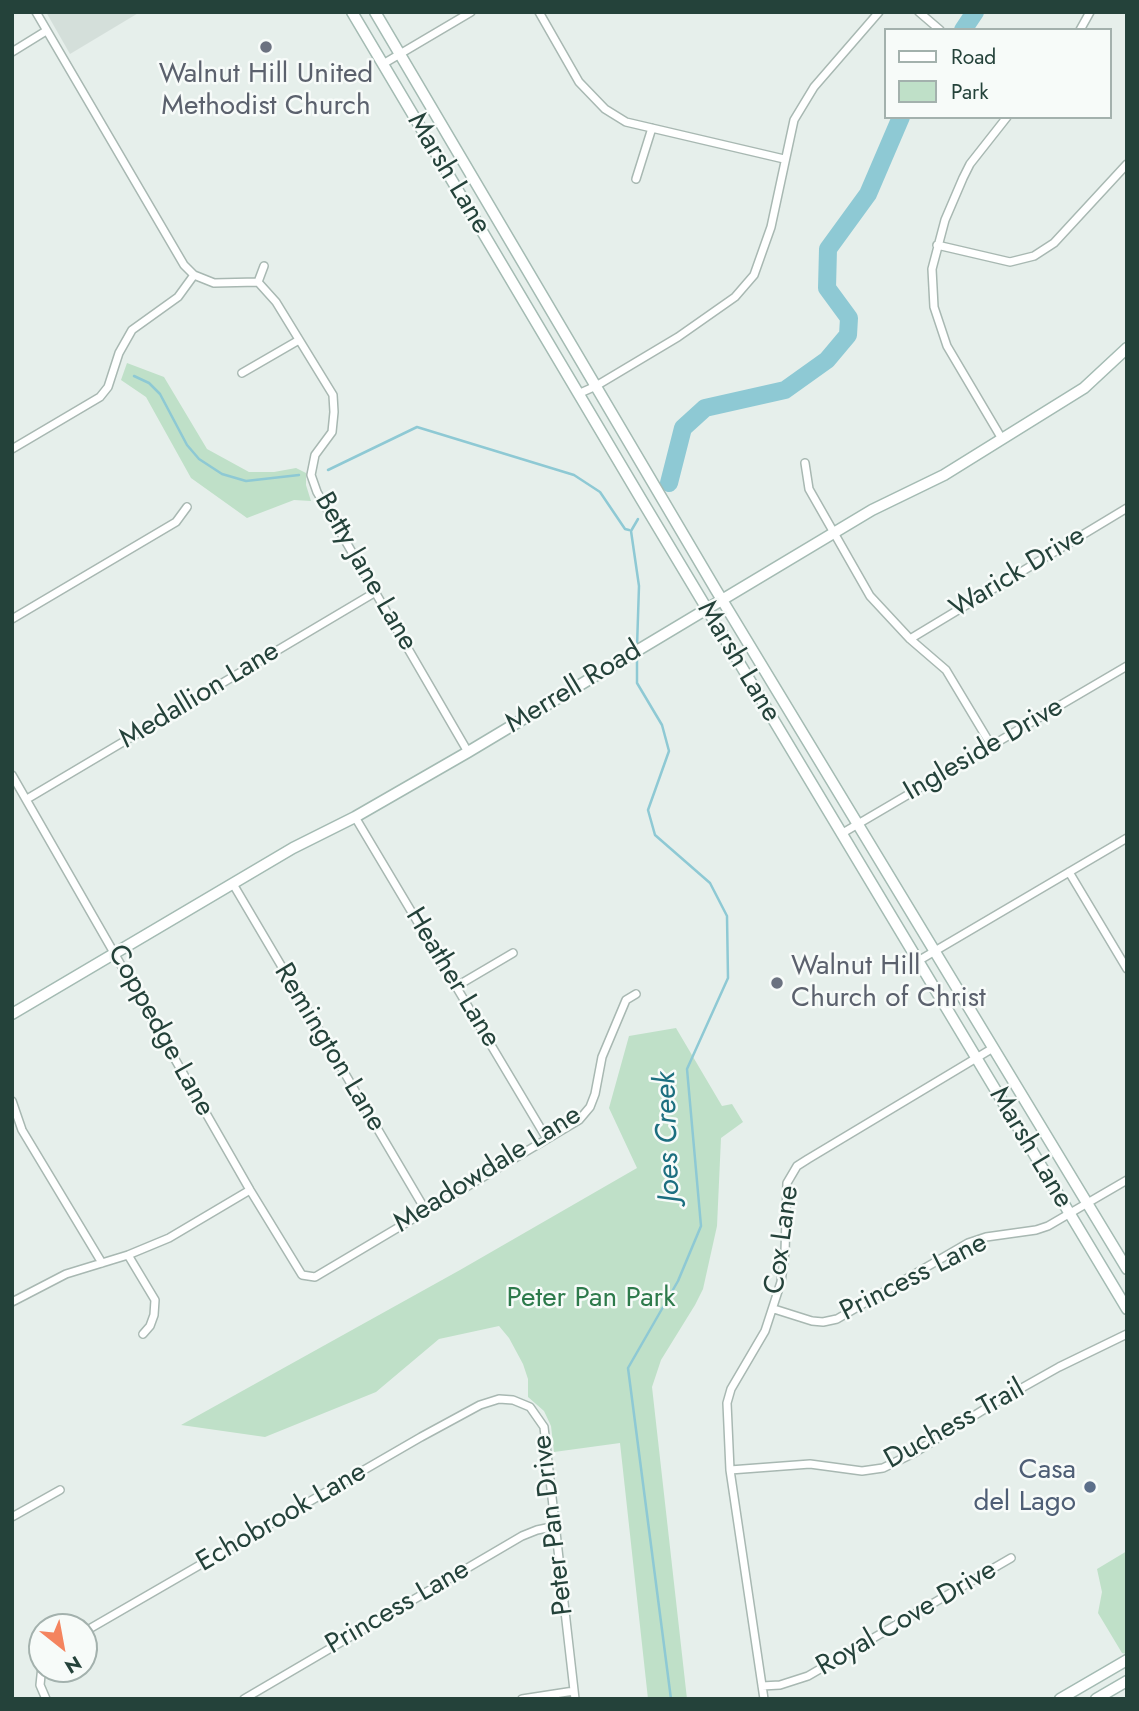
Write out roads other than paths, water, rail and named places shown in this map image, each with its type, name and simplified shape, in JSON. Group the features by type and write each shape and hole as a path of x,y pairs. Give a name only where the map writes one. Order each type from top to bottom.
{"main road":[{"name":"Marsh Lane","path":"352,12 706,609 1127,1309"},
{"name":"Marsh Lane","path":"375,12 722,600 1127,1269"},
{"path":"477,224 494,214"},
{"name":"Merrell Road","path":"12,1014 293,848 355,817 468,751 872,510 944,475 1084,388 1127,348"},
{"path":"1060,1699 1127,1660"},
{"path":"1094,1679 1099,1697 1127,1681"}],"street":[{"path":"36,12 177,256 194,275 214,283 258,282 264,266"},
{"path":"383,64 471,12"},
{"path":"539,12 579,82 605,109 626,122 784,159"},
{"path":"578,394 596,386 701,321 735,297 754,275 771,227 794,120 814,86 879,12"},
{"path":"919,12 938,28"},
{"path":"1081,28 1090,12"},
{"path":"12,52 46,31"},
{"path":"1002,439 947,346 938,325 932,269 945,220 970,164 1005,119"},
{"path":"636,179 652,128"},
{"path":"937,245 1010,262 1034,256 1054,243 1127,164"},
{"path":"12,449 100,397 108,387 119,353 132,330 178,297 194,275"},
{"name":"Betty Jane Lane","path":"258,282 276,302 333,395 332,432 315,455 311,474 317,492 468,751"},
{"path":"242,373 299,340"},
{"path":"805,463 809,489 870,596 910,639 946,670 991,745"},
{"path":"12,619 176,522 187,507"},
{"name":"Warick Drive","path":"910,639 1127,508"},
{"name":"Medallion Lane","path":"27,799 374,593"},
{"name":"Ingleside Drive","path":"841,834 1127,666"},
{"name":"Coppedge Lane","path":"12,775 250,1190 302,1275 315,1277"},
{"name":"Heather Lane","path":"355,817 547,1139"},
{"path":"918,961 1127,838"},
{"path":"1069,872 1127,969"},
{"name":"Remington Lane","path":"233,884 426,1211"},
{"path":"457,986 513,953"},
{"name":"Meadowdale Lane","path":"315,1277 579,1119 590,1107 609,1038 626,1000 636,994"},
{"name":"Cox Lane","path":"764,1699 730,1469 728,1396 765,1331 774,1309 785,1252 786,1191 791,1173 808,1159 993,1048"},
{"path":"12,1101 22,1130 102,1263"},
{"name":"Princess Lane","path":"774,1309 812,1321 836,1320 977,1239 1037,1230 1127,1180"},
{"path":"12,1302 66,1274 128,1255 169,1238 250,1190"},
{"path":"128,1255 155,1300 154,1315 143,1334"},
{"name":"Duchess Trail","path":"730,1469 810,1464 862,1471 883,1468 914,1453 1059,1367 1127,1334"},
{"name":"Peter Pan Drive","path":"480,1405 499,1399 513,1399 530,1408 542,1421 574,1695"},
{"name":"Echobrook Lane","path":"98,1624 480,1405"},
{"path":"12,1517 60,1490"},
{"name":"Princess Lane","path":"244,1699 522,1536 556,1526"},
{"name":"Royal Cove Drive","path":"762,1686 780,1685 808,1676 1011,1558"},
{"path":"522,1699 574,1695"}],"waterway":[{"name":"Joes Creek","path":"964,28 975,12"},
{"name":"Joes Creek","path":"669,483 683,428 705,408 785,390 827,360 848,335 849,318 827,288 828,249 868,194 900,119"},
{"path":"134,376 149,383 160,394 187,445 199,459 222,474 246,481 299,475"},
{"path":"328,470 417,427 574,475 600,492 625,529 629,530"},
{"name":"Joes Creek","path":"637,647 639,586 631,531 638,519"},
{"name":"Joes Creek","path":"637,653 637,683 662,725 669,751 648,810 655,835 710,883 727,916 728,978 687,1069 701,1226 678,1281 628,1368 671,1699"}],"place":[{"name":"Walnut Hill United Methodist Church","path":"266,47"},
{"name":"Walnut Hill Church of Christ","path":"777,983"},
{"name":"Casa del Lago","path":"1090,1487"}],"park label":[{"name":"Peter Pan Park","path":"591,1299"}]}
